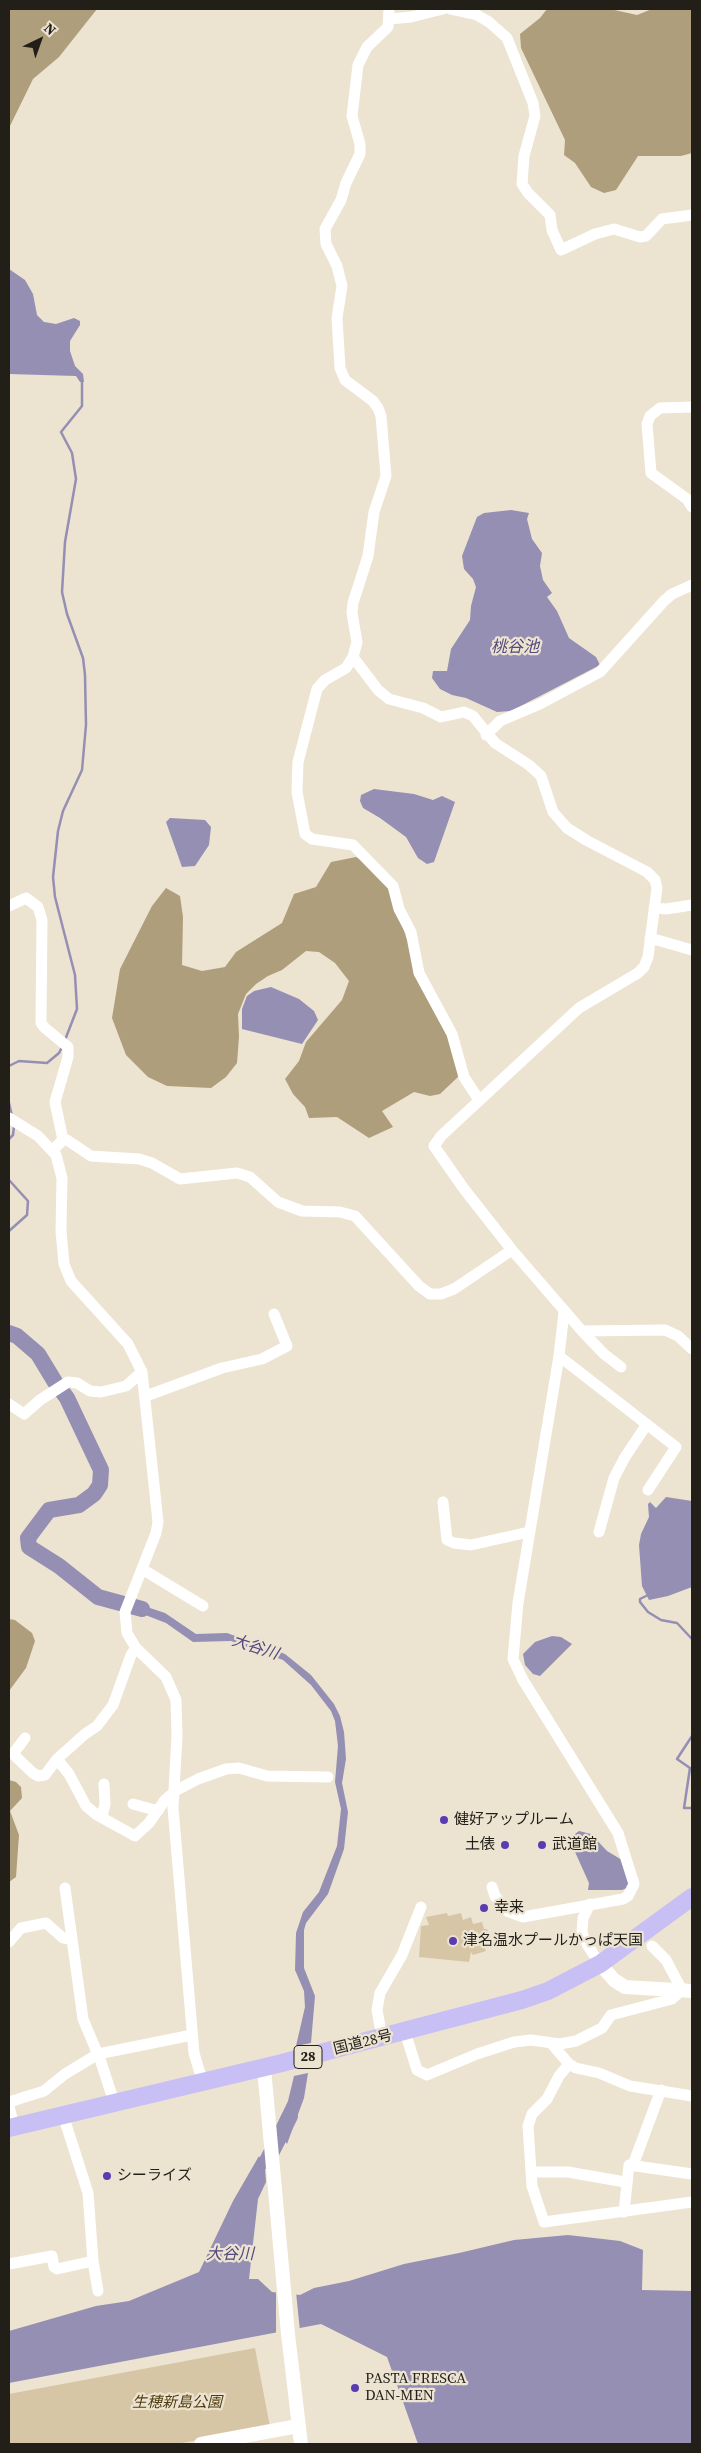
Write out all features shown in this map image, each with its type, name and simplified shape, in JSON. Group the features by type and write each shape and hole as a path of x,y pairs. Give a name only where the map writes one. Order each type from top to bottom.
{"highway":[{"name":"国道28号","path":"11,2128 202,2080 264,2068 522,2000 565,1983 600,1964 692,1897"}],"street":[{"path":"443,9 410,17 389,14 388,27 367,47 358,65 352,116 360,144 360,154 346,183 341,200 324,229 326,244 337,266 342,286 337,318 340,368 345,380 373,401 378,408 386,466 384,486 374,512 368,556 353,603 352,613 357,642 353,658 346,668 320,684 315,695 298,762 297,792 305,834 312,838 357,848 393,886 399,909 410,932 419,974 452,1034 464,1077 479,1100"},
{"path":"450,9 477,15 489,22 507,38 533,103 536,116 524,156 522,184 528,194 550,215 551,228 561,250 595,234 614,229 640,237 646,236 662,219 692,215"},
{"path":"692,407 660,408 650,416 648,424 652,474 686,499 692,507"},
{"path":"486,735 500,721 540,704 600,672 664,601 692,585"},
{"path":"353,658 378,690 389,699 423,708 441,717 464,712 470,714 486,735 495,743 529,765 541,776 553,812 567,828 652,876 657,888 648,957 641,970 579,1008 441,1136 434,1146 464,1189 564,1312 604,1354 621,1367"},
{"path":"9,906 26,898 38,907 42,920 41,1022 45,1028 64,1043 68,1056 55,1102 63,1140"},
{"path":"654,908 666,909 692,904"},
{"path":"650,938 692,950"},
{"path":"12,1120 38,1136 53,1150 59,1161 62,1178 61,1231 64,1264 71,1281 128,1344 142,1372 158,1522 125,1612 127,1633 136,1648 166,1677 176,1700 178,1720 174,1792 175,1839 194,2053 202,2080"},
{"path":"63,1140 70,1142 91,1156 139,1159 152,1163 180,1179 237,1173 250,1177 278,1202 302,1211 340,1212 354,1216 418,1286 430,1294 441,1294 454,1289 512,1250"},
{"path":"53,1150 63,1140"},
{"path":"492,1887 495,1896 507,1911 523,1917 623,1899 633,1889 633,1879 618,1833 523,1680 513,1659 515,1623 559,1356 564,1312"},
{"path":"146,1396 222,1368 262,1359 287,1346 274,1314"},
{"path":"582,1331 665,1330 678,1336 692,1349"},
{"path":"559,1356 676,1447 648,1490"},
{"path":"9,1404 24,1414 59,1387 74,1382 95,1392 119,1389 126,1386 142,1372"},
{"path":"599,1532 614,1478 625,1457 647,1424"},
{"path":"444,1502 447,1540 454,1544 472,1545 530,1532"},
{"path":"142,1569 203,1606"},
{"path":"25,1738 13,1754 33,1773 38,1776 45,1775 57,1759 85,1734 98,1726 106,1716 120,1690 131,1655 136,1648"},
{"path":"57,1759 69,1774 86,1806 135,1836 146,1827 174,1792 198,1779 226,1769 239,1768 267,1776 328,1777"},
{"path":"102,1817 105,1804 104,1784"},
{"path":"133,1804 158,1811"},
{"path":"65,1888 83,2019 98,2054 114,2102"},
{"path":"590,1904 583,1918 582,1933 600,1964 614,1980 625,1987 687,1990"},
{"path":"382,2038 377,2010 380,1993 402,1955 421,1907"},
{"path":"9,1942 21,1928 46,1923 63,1938 72,1940"},
{"path":"652,1946 666,1960 687,1990"},
{"path":"405,2032 417,2070 427,2075 477,2054 514,2042 531,2040 551,2043 576,2041 602,2028 611,2015 665,2001 687,1990"},
{"path":"11,2128 9,2104 44,2092 65,2074 98,2054 192,2035"},
{"path":"551,2043 569,2064 630,2086 692,2096"},
{"path":"569,2064 556,2080 547,2099 530,2120 532,2186 544,2222 692,2202"},
{"path":"264,2068 282,2247 288,2334 301,2444"},
{"path":"633,2165 661,2090"},
{"path":"63,2114 88,2192 93,2261 98,2291"},
{"path":"624,2212 625,2182 629,2165 692,2174"},
{"path":"531,2172 568,2172 625,2182"},
{"path":"9,2264 52,2256 54,2266 57,2269 93,2261"},
{"path":"201,2444 298,2426"}],"green space":[{"name":"津名温水プールかっぱ天国","path":"447,1913 448,1916 461,1913 463,1920 471,1917 473,1924 482,1922 489,1936 486,1937 488,1945 484,1947 486,1951 473,1955 471,1952 469,1962 419,1957 421,1926 429,1925 426,1917"},
{"name":"生穂新島公園","path":"255,2348 270,2427 176,2444 9,2444 9,2394"}],"shaded area":[{"path":"9,9 97,9 59,57 33,79 9,128"},
{"path":"547,9 610,9 637,15 652,9 692,9 692,153 681,156 638,156 616,190 604,193 591,187 575,163 564,155 565,140 521,48 520,34 540,18"},
{"path":"356,857 369,864 392,892 406,937 449,1037 459,1076 440,1094 430,1096 414,1092 382,1111 393,1127 369,1138 337,1117 309,1118 305,1107 293,1094 285,1079 299,1061 306,1042 342,1000 349,981 335,963 319,952 306,951 282,970 256,984 246,994 238,1014 237,1063 226,1077 211,1088 167,1086 148,1077 126,1055 112,1018 120,969 152,906 166,888 180,896 183,917 182,965 202,971 225,967 236,952 282,923 294,894 316,887 331,862"},
{"path":"9,1619 15,1620 32,1633 35,1641 26,1668 9,1691"},
{"path":"9,1780 16,1782 21,1787 22,1798 10,1811 19,1835 16,1877 9,1882"}],"water":[{"path":"9,269 25,280 33,294 37,315 44,322 56,324 74,318 80,321 80,325 70,341 70,351 75,366 83,374 84,382 80,382 76,376 9,374"},
{"name":"桃谷池","path":"511,510 529,513 527,519 532,539 542,553 540,566 543,580 552,593 547,597 557,611 569,638 596,657 600,665 511,711 497,712 440,689 432,678 433,671 447,671 451,649 470,620 471,606 476,587 473,579 464,569 462,556 477,517 484,513"},
{"path":"374,789 414,794 433,800 442,796 455,802 434,862 427,864 418,858 406,837 363,808 360,801 361,795"},
{"path":"170,818 205,820 211,827 209,845 195,866 182,867 166,822"},
{"path":"271,987 299,999 314,1011 318,1020 302,1044 242,1029 242,1009 247,996 254,991"},
{"path":"666,1497 692,1501 692,1587 668,1596 649,1600 642,1586 639,1545 641,1534 649,1517 648,1504 650,1502 656,1508"},
{"name":"大谷川","path":"132,1602 165,1613 196,1634 227,1633 285,1654 311,1675 334,1704 340,1716 344,1732 346,1759 342,1783 348,1812 344,1849 328,1894 306,1923 304,1930 304,1968 315,1996 311,2043 296,2046 305,2007 304,1991 295,1970 296,1933 303,1912 319,1892 337,1846 341,1809 335,1782 338,1746 335,1721 331,1711 311,1685 283,1660 231,1641 193,1642 166,1623 130,1609"},
{"path":"552,1636 561,1637 572,1644 540,1676 533,1674 525,1665 523,1654 535,1642"},
{"path":"579,1831 591,1834 607,1851 622,1860 629,1883 627,1888 622,1890 588,1890 589,1883 571,1843 571,1837"},
{"path":"308,2073 304,2098 287,2144 280,2133 279,2120 288,2101 294,2076"},
{"path":"259,2156 265,2167 266,2182 258,2199 249,2279 258,2279 272,2292 300,2295 314,2288 349,2281 404,2264 514,2240 568,2235 620,2241 643,2250 642,2290 692,2291 692,2444 418,2444 387,2357 321,2324 9,2383 9,2331 96,2306 129,2301 199,2272 233,2201"}],"pier":[{"path":"276,2290 296,2292 300,2331 276,2335"}],"waterway":[{"path":"65,1040 77,1009 75,975 55,897 53,877 58,831 63,811 82,770 86,725 83,658 67,614 62,592 65,542 76,479 72,453 61,432 82,406 82,382"},
{"path":"9,1066 19,1061 47,1063 59,1053 62,1047"},
{"path":"9,1103 12,1116"},
{"path":"9,1139 13,1135 14,1126"},
{"path":"9,1180 28,1201 27,1215 9,1231"},
{"name":"大谷川","path":"9,1333 17,1336 38,1354 67,1398 101,1470 100,1485 94,1494 79,1505 49,1510 28,1538 29,1547 59,1566 98,1597 142,1609"},
{"path":"646,1596 640,1599 640,1602 648,1612 661,1620 677,1623 692,1639"},
{"path":"692,1736 677,1759 690,1768 684,1808 692,1808"},
{"name":"大谷川","path":"267,2161 290,2116"}],"place":[{"name":"健好アップルーム","path":"444,1820"},
{"name":"土俵","path":"505,1845"},
{"name":"武道館","path":"542,1845"},
{"name":"幸来","path":"484,1908"},
{"name":"津名温水プールかっぱ天国","path":"453,1941"},
{"name":"シーライズ","path":"107,2176"},
{"name":"PASTA FRESCA DAN-MEN","path":"355,2388"}]}
